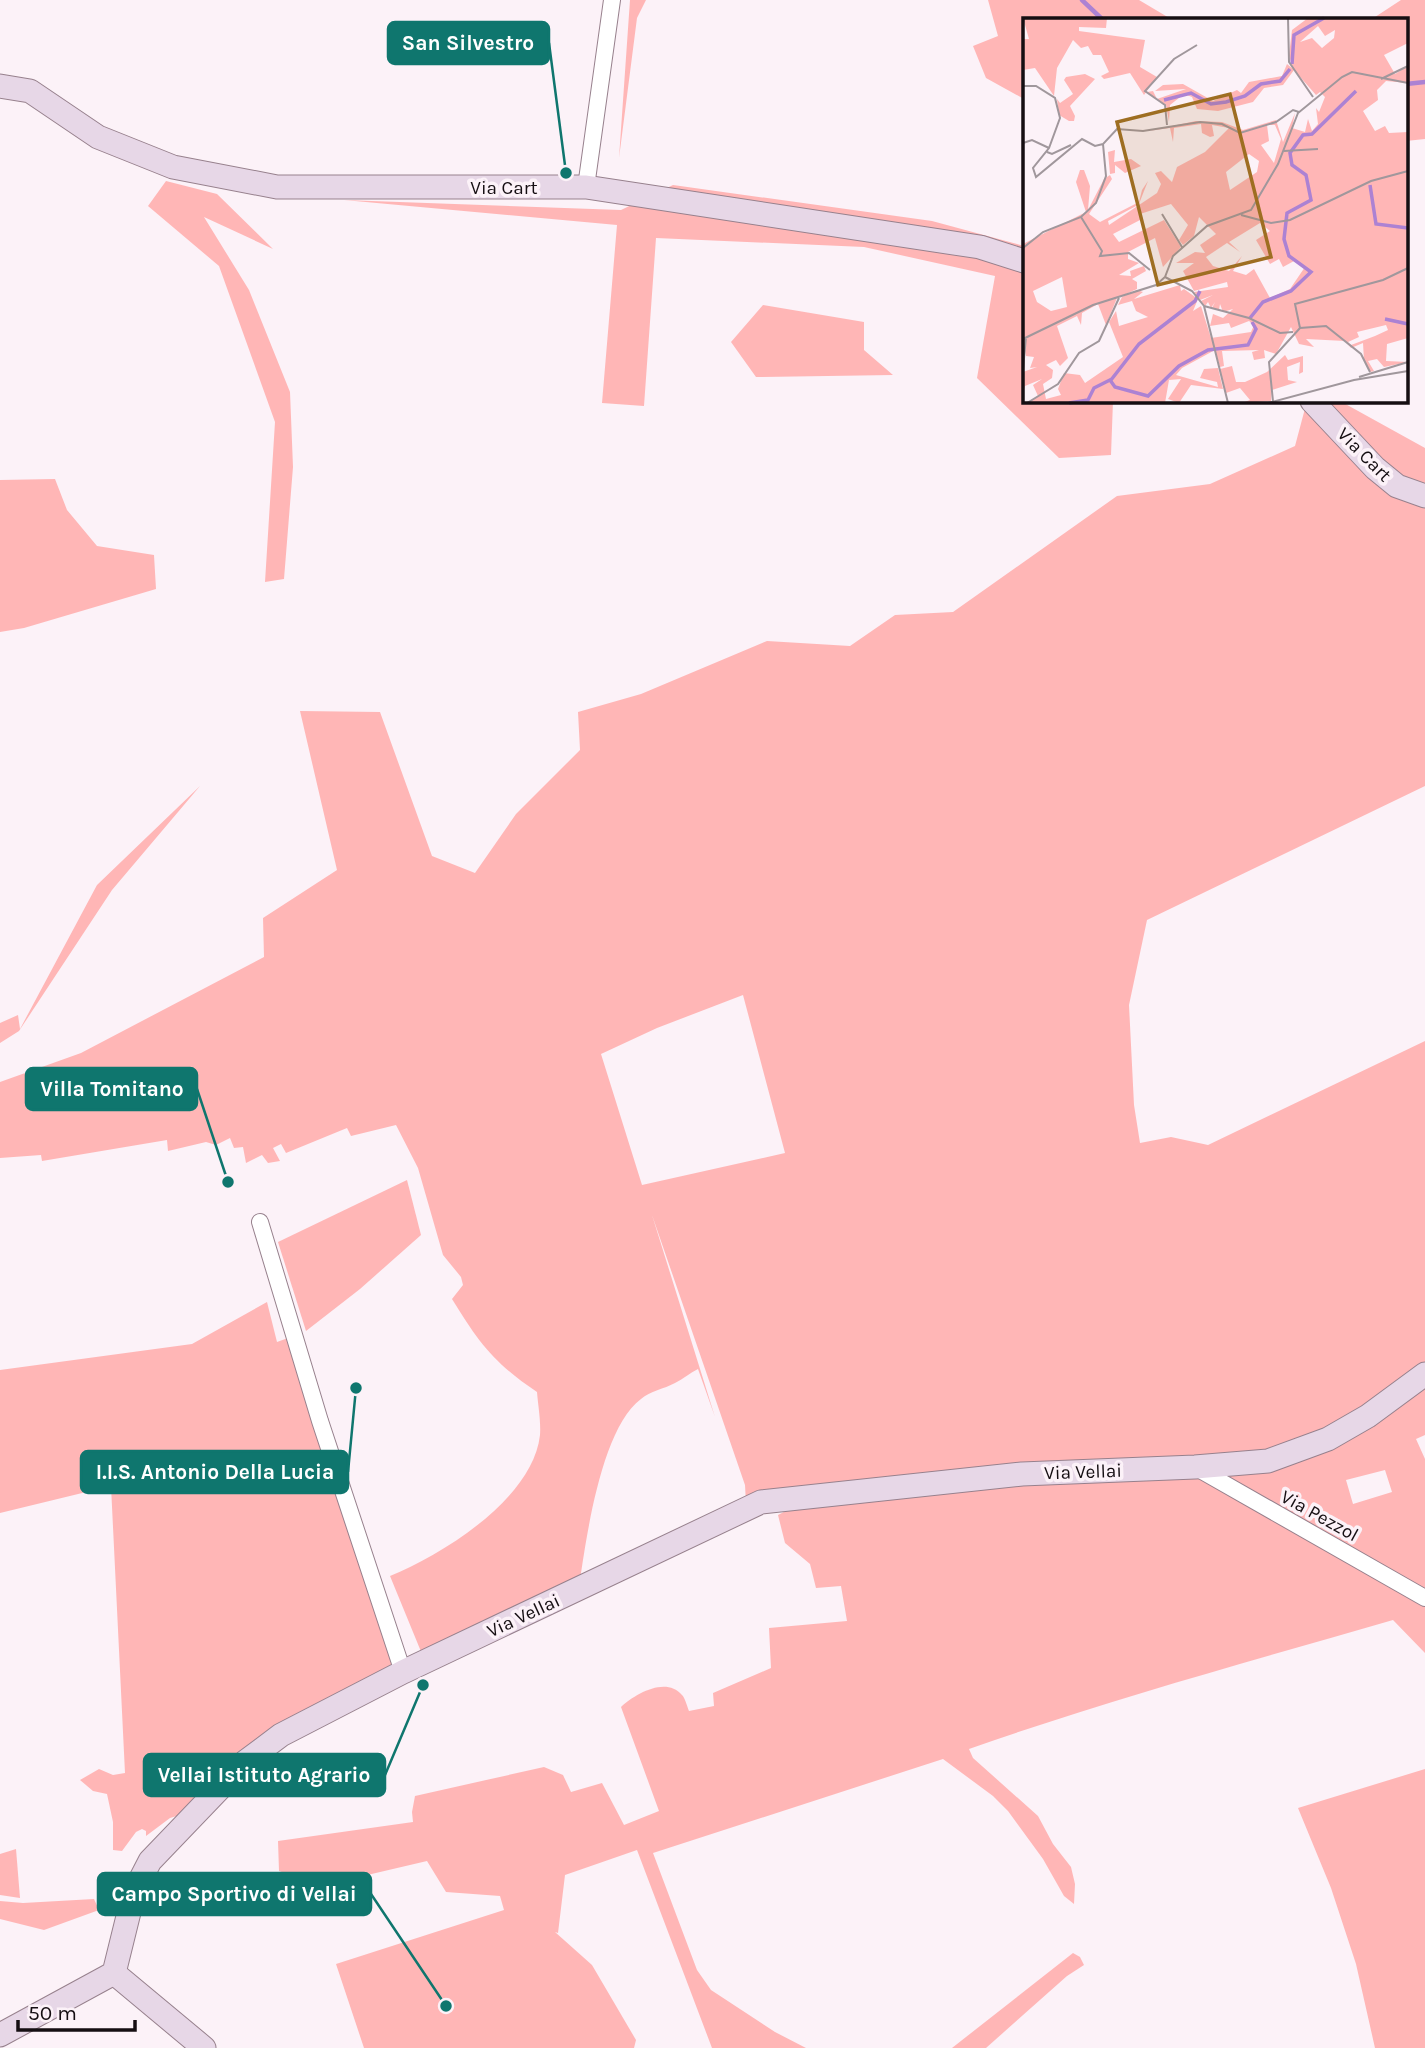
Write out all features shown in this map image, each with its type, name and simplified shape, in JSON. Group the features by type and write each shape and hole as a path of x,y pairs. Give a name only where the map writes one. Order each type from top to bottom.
{"street":[{"path":"586,187 612,0"},
{"name":"Via Cart","path":"0,86 30,91 98,137 173,167 277,187 586,187 980,247 1023,261"},
{"name":"Via Cart","path":"1313,402 1374,468 1397,486 1425,496"},
{"path":"260,1222 320,1421 403,1672"},
{"name":"Via Vellai","path":"114,1973 134,1892 150,1861 226,1780 263,1748 281,1735 403,1672 761,1502 1022,1474 1195,1467 1268,1461 1328,1439 1368,1416 1425,1374"},
{"name":"Via Pezzol","path":"1195,1467 1425,1598"},
{"path":"0,2035 114,1973 204,2048"}],"shaded area":[{"path":"630,0 646,0 637,18 619,158"},
{"path":"988,0 1139,0 1169,18 1023,18 1023,98 986,78 973,46 998,36"},
{"path":"1401,0 1425,0 1425,139 1408,141 1408,18 1374,18"},
{"path":"166,181 217,194 273,249 204,217 249,290 290,392 293,467 284,579 265,582 275,422 219,266 148,206"},
{"path":"673,185 932,221 1023,246 1023,402 1113,402 1111,455 1059,458 977,378 995,276 864,247 656,238 644,406 602,403 617,225 344,200 621,210"},
{"path":"763,305 864,322 864,350 893,375 756,377 731,342"},
{"path":"1307,402 1342,402 1425,448 1425,786 1147,920 1129,1005 1134,1105 1140,1143 1171,1137 1208,1145 1425,1041 1425,1374 1268,1461 746,1503 745,1485 652,1215 715,1417 698,1369 641,1399 627,1413 606,1457 592,1510 580,1580 422,1654 390,1576 435,1554 483,1521 504,1501 521,1481 534,1458 540,1424 537,1392 498,1361 452,1299 463,1285 461,1277 443,1255 418,1168 396,1125 351,1136 347,1128 286,1153 281,1144 273,1148 280,1161 268,1163 262,1155 246,1163 243,1147 234,1148 230,1138 216,1145 206,1142 168,1151 167,1140 42,1161 41,1155 0,1158 0,1082 81,1053 264,957 263,918 337,870 300,711 380,712 432,856 475,873 516,814 580,750 578,712 641,694 767,641 850,646 895,615 953,612 1117,496 1210,484 1295,446","holes":["743,995 785,1153 642,1185 601,1054 657,1028"]},
{"path":"55,479 67,510 97,546 154,555 156,589 24,628 0,632 0,480"},
{"path":"200,786 112,890 19,1031 0,1043 0,1023 18,1015 20,1029 97,885"},
{"path":"407,1180 421,1235 360,1289 306,1331 278,1242"},
{"path":"267,1302 277,1342 288,1338 396,1664 204,1796 196,1795 180,1815 170,1818 146,1836 146,1831 142,1829 136,1832 122,1851 113,1850 113,1822 107,1794 93,1791 80,1780 99,1769 113,1775 125,1773 111,1486 0,1513 0,1370 192,1344"},
{"path":"1425,1376 1425,1435 1416,1439 1425,1459 1425,1653 1393,1620 1127,1697 969,1749 973,1758 1038,1816 1053,1844 1071,1867 1075,1884 1074,1904 1064,1896 1043,1859 1008,1811 993,1796 943,1759 653,1853 697,1970 711,1990 775,2032 806,2048 712,2048 637,1850 565,1875 558,1933 555,1932 592,1965 636,2040 634,2048 364,2048 336,1964 504,1910 500,1896 446,1892 427,1861 346,1880 301,1879 279,1871 278,1841 413,1822 415,1796 544,1767 563,1775 571,1792 602,1783 624,1825 659,1811 621,1707 642,1692 659,1687 668,1687 683,1696 689,1711 714,1706 713,1693 771,1668 769,1628 847,1621 841,1586 816,1588 810,1564 785,1543 778,1515 805,1501 1251,1469","holes":["1385,1470 1392,1492 1353,1504 1346,1480"]},
{"path":"1425,1769 1425,2048 1375,2048 1356,1964 1331,1888 1298,1808"},
{"path":"16,1849 20,1898 0,1895 0,1854"},
{"path":"94,1899 99,1910 44,1930 0,1919 0,1901 23,1903"},
{"path":"1073,1953 1080,1957 1084,1965 1067,1976 986,2048 952,2048"}],"waterway":[{"path":"1082,0 1101,18"},
{"path":"1408,84 1425,82"}],"place":[{"name":"San Silvestro","path":"566,173"},
{"name":"Villa Tomitano","path":"228,1182"},
{"name":"I.I.S. Antonio Della Lucia","path":"356,1388"},
{"name":"Vellai Istituto Agrario","path":"423,1685"},
{"name":"Campo Sportivo di Vellai","path":"446,2006"}]}
